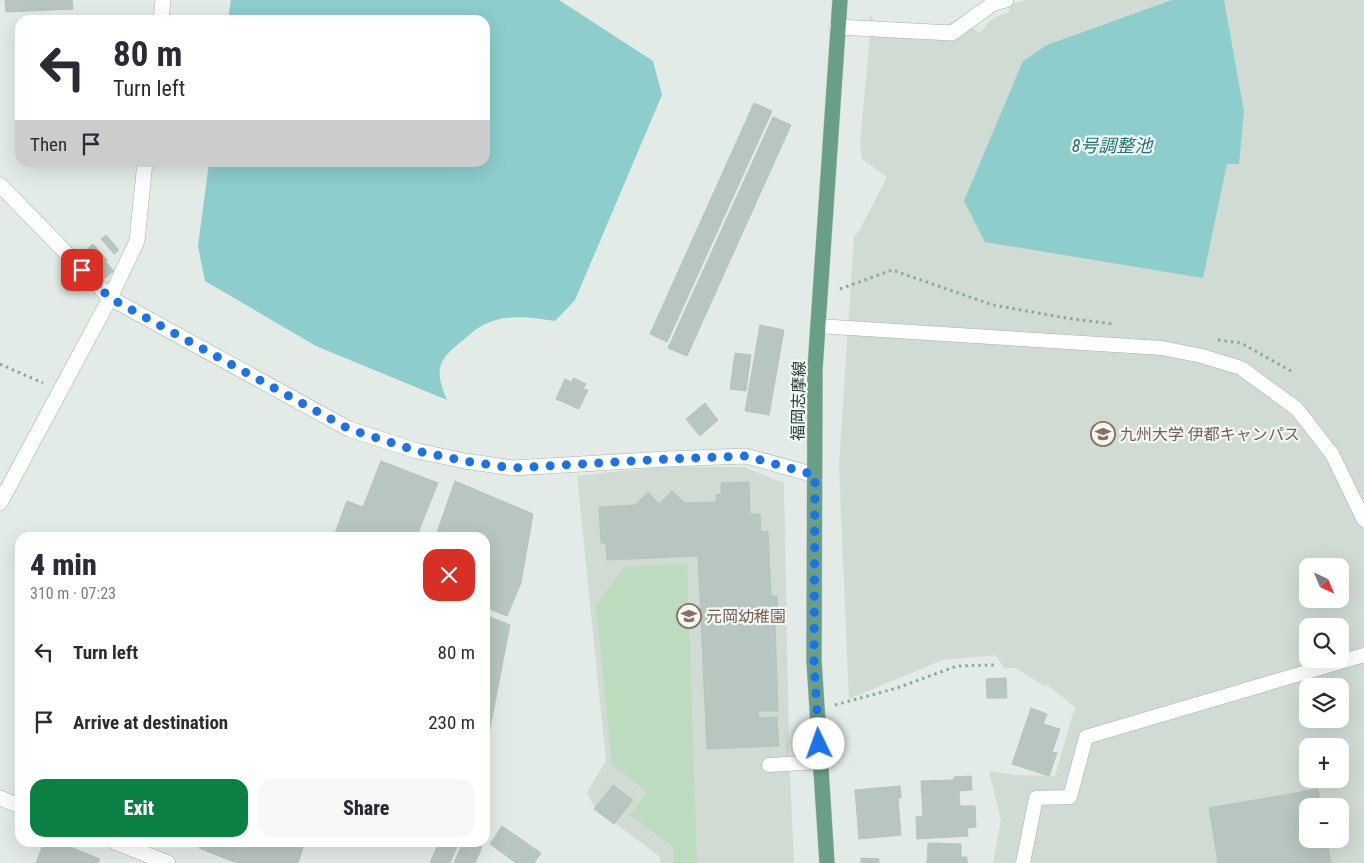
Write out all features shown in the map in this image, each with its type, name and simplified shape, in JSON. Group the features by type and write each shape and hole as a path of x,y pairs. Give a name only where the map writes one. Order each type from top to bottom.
{"main road":[{"name":"福岡志摩線","path":"827,863 814,661 815,369 840,0"}],"street":[{"path":"162,15 163,0"},
{"path":"837,27 952,33 994,4 1006,0"},
{"path":"0,503 110,298 137,241 144,167"},
{"path":"0,185 110,298 349,429 417,451 512,468 746,456 815,475"},
{"path":"0,798 15,804"},
{"path":"128,847 168,863"}],"lane":[{"path":"818,326 1162,348 1202,356 1241,368 1297,409 1332,454 1364,520"},
{"path":"1022,863 1036,798 1070,797 1086,738 1364,656"},
{"path":"769,765 820,762"}],"path":[{"path":"820,296 892,270 993,305 1066,318 1122,325"},
{"path":"1214,339 1242,343 1291,371"},
{"path":"0,364 60,391"},
{"path":"817,709 897,688 957,666 995,665"}],"shaded area":[{"name":"九州大学 伊都キャンパス","path":"1026,0 1364,0 1364,863 993,863 1001,820 989,771 1015,775 1055,776 1075,707 1047,685 1044,686 1016,668 1004,668 996,655 942,660 849,699 839,466 854,236 859,231 887,177 862,159 860,144 871,24 869,23 870,15 876,23 939,29 958,19 980,33 990,21 1010,12 1008,5"},
{"name":"元岡幼稚園","path":"666,467 744,467 784,483 789,749 794,863 661,863 659,856 595,808 587,792 606,761 577,476"}],"green space":[{"path":"687,564 697,863 674,863 673,847 630,815 647,792 612,765 596,605 624,567"}],"water":[{"path":"231,0 559,0 653,61 662,95 575,300 555,321 526,317 507,318 489,323 475,330 453,348 440,367 441,381 447,400 316,346 205,281 198,246 208,167 490,167 490,15 229,15"},
{"name":"8号調整池","path":"1172,0 1224,0 1244,112 1239,164 1227,164 1203,278 985,242 964,201 1023,61 1047,45"}],"building":[{"path":"5,0 72,0 73,9 6,12"},
{"path":"754,103 772,111 667,342 650,334"},
{"path":"773,117 791,125 687,356 668,348"},
{"path":"106,235 119,250 114,254 101,239"},
{"path":"93,244 107,260 97,269 83,253"},
{"path":"105,261 114,271 105,278 97,269"},
{"path":"760,325 784,330 769,415 745,411"},
{"path":"735,353 751,355 746,391 730,389"},
{"path":"574,378 586,384 583,389 588,390 579,409 556,399 565,379 571,382"},
{"path":"705,403 718,420 700,436 686,419"},
{"path":"381,461 438,483 418,532 335,532 347,501 363,507"},
{"path":"455,481 533,514 521,583 507,616 490,609 490,532 437,532"},
{"path":"749,482 750,514 760,514 761,532 768,531 771,596 777,596 778,623 775,623 778,711 758,711 759,718 777,717 779,746 707,749 698,556 607,560 606,543 601,543 599,507 635,505 648,492 659,504 672,491 685,503 716,502 716,495 721,494 721,483"},
{"path":"490,617 510,625 490,728"},
{"path":"1006,678 1007,698 987,698 986,679"},
{"path":"1031,708 1047,714 1043,724 1060,729 1052,752 1057,753 1049,776 1012,764"},
{"path":"971,776 972,790 959,791 960,806 975,806 976,827 967,828 968,836 917,839 916,817 923,816 921,781 954,780 954,777"},
{"path":"613,785 633,800 614,824 594,809"},
{"path":"900,786 901,798 898,798 901,835 859,839 855,790"},
{"path":"1318,789 1320,798 1299,798 1299,848 1328,848 1331,863 1218,863 1209,808"},
{"path":"502,826 541,853 534,863 516,863 490,844"},
{"path":"928,843 961,844 961,857 967,857 967,863 927,863"},
{"path":"42,847 70,847 100,859 98,863 36,863"},
{"path":"199,847 240,847 234,862"},
{"path":"241,847 303,847 298,863 235,863"},
{"path":"437,847 457,847 450,863 430,863"},
{"path":"461,847 482,847 475,863 454,863"},
{"path":"861,858 879,859 879,863 861,863"}],"place":[{"name":"九州大学 伊都キャンパス","path":"1103,434"},
{"name":"元岡幼稚園","path":"689,616"}],"route":[{"path":"82,270 110,298 349,429 417,451 512,468 746,456 815,475 814,661 819,744"}]}
